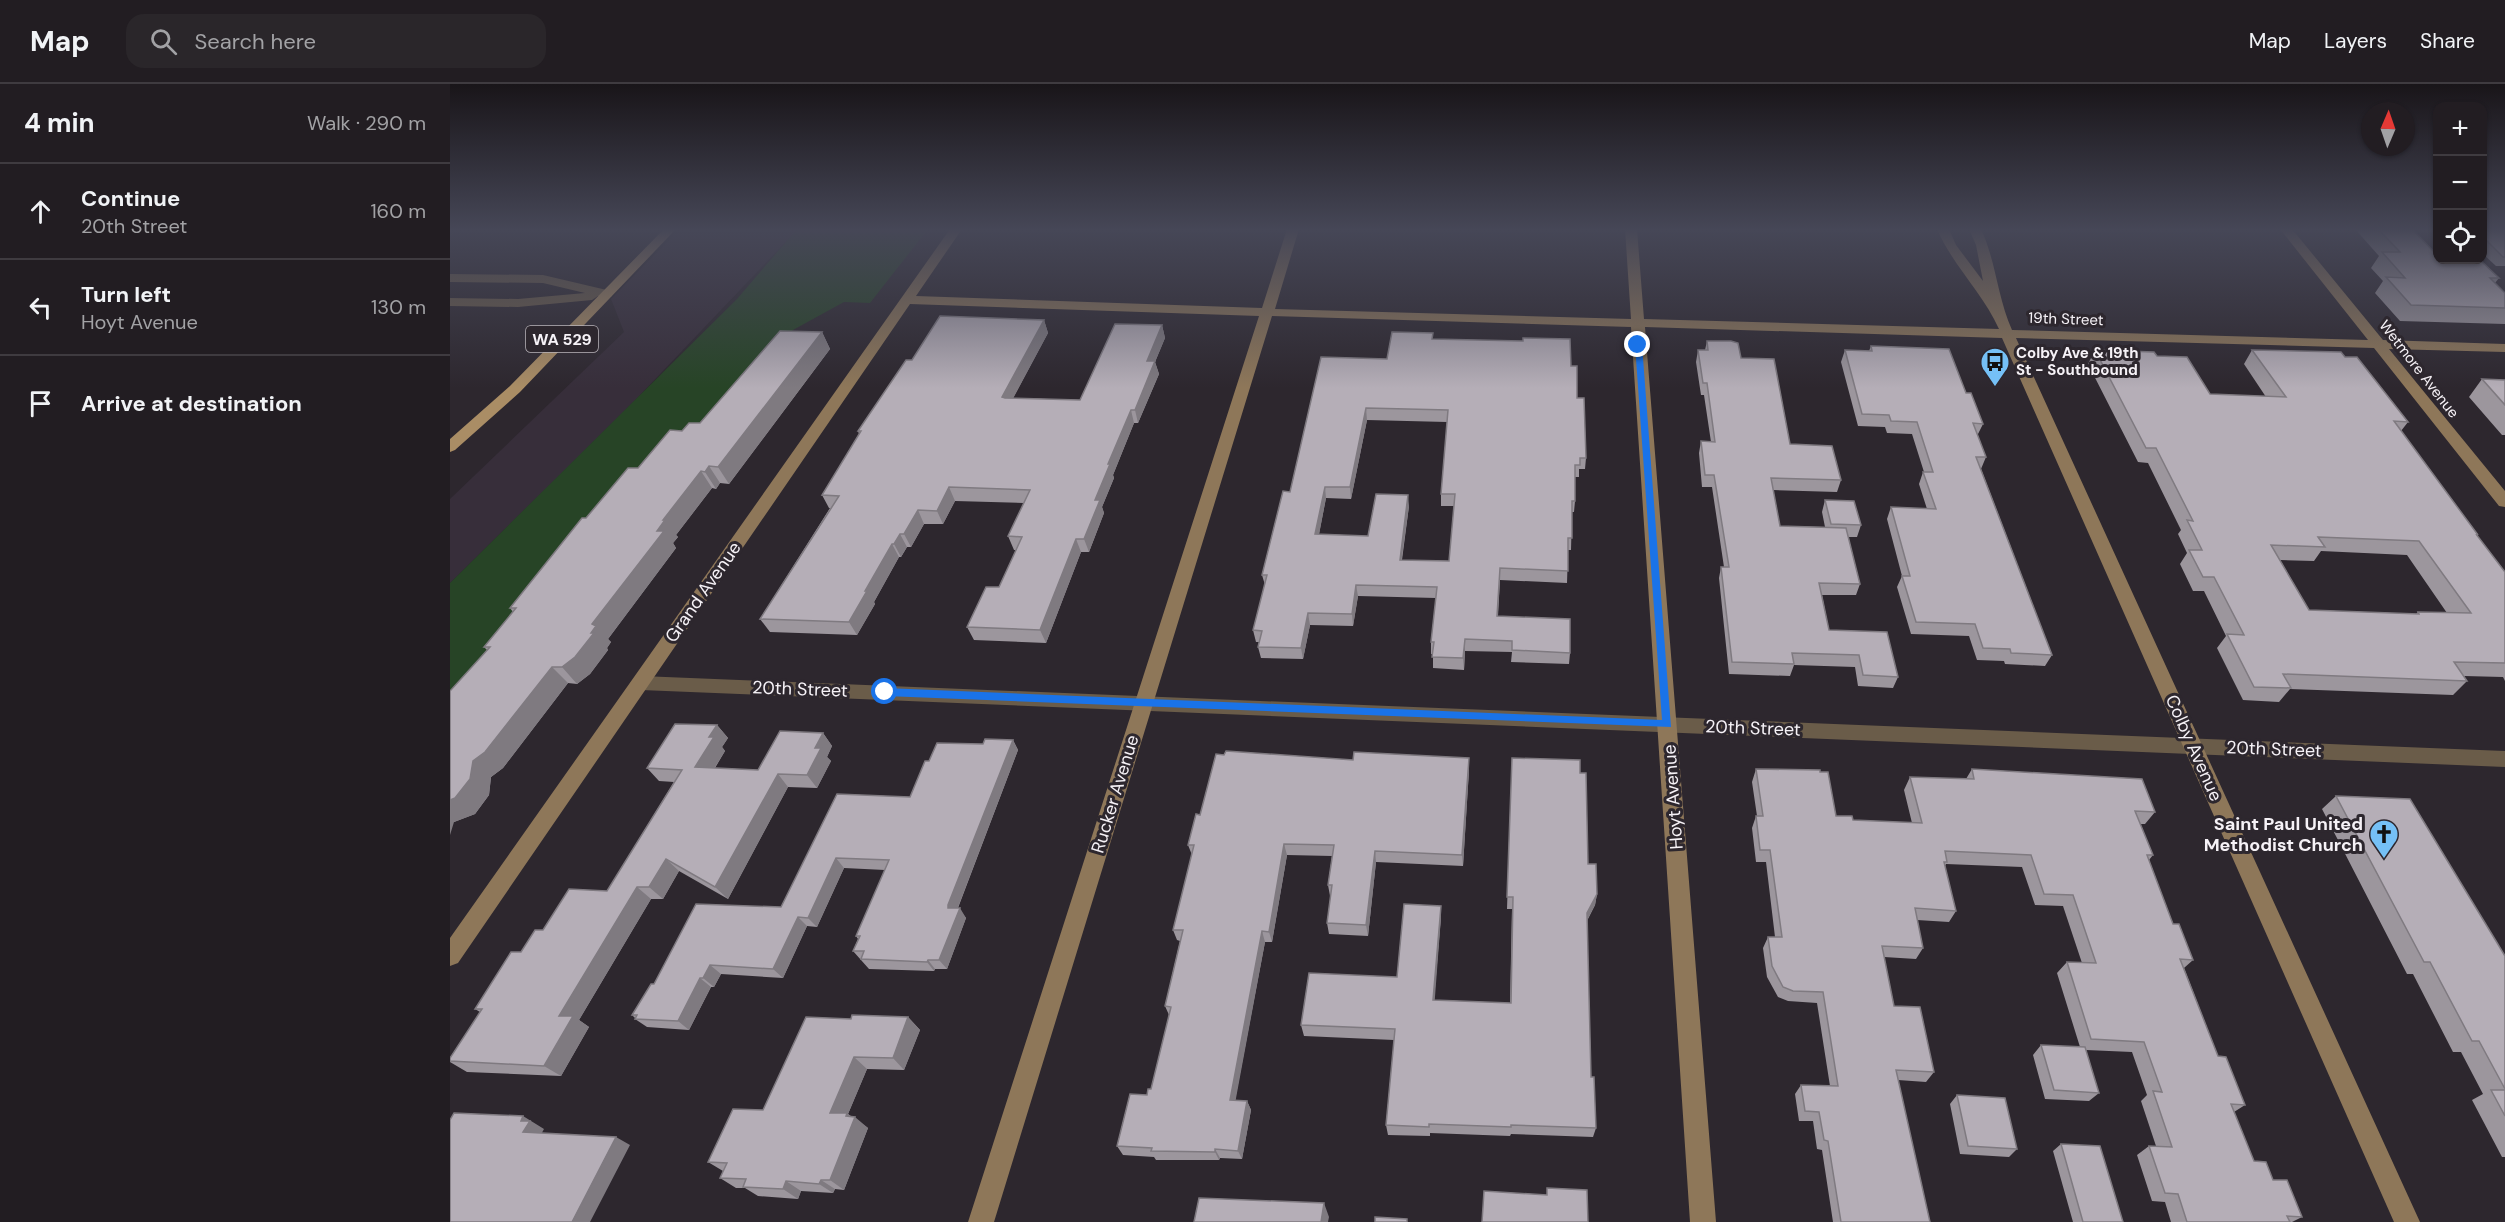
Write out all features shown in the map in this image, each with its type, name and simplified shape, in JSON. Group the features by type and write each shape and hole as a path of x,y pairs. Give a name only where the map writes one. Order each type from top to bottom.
{"main road":[{"name":"WA 529","path":"450,447 515,389 618,282"}],"street":[{"path":"556,282 606,294"},
{"name":"Grand Avenue","path":"450,956 919,282"},
{"name":"Rucker Avenue","path":"981,1222 1277,282"},
{"name":"Hoyt Avenue","path":"1634,282 1703,1222"},
{"name":"Colby Avenue","path":"1978,282 1995,306 2008,334 2407,1222"},
{"name":"Colby Avenue","path":"1990,282 1995,306"},
{"name":"Wetmore Avenue","path":"2330,282 2360,319 2377,345 2505,502"},
{"path":"450,302 518,303 606,294"},
{"name":"19th Street","path":"906,300 1267,313 2505,348"},
{"name":"20th Street","path":"641,682 2505,759"}],"shaded area":[{"path":"628,282 747,282 622,414 450,583 450,499 624,332 611,299"}],"green space":[{"path":"751,282 886,282 870,303 844,302 793,330 701,439 450,703 450,583"}],"building":[{"path":"2391,282 2494,282 2505,293 2505,308 2411,305"},
{"path":"940,316 1044,320 1002,397 1005,398 1080,400 1115,324 1162,325 1147,361 1155,361 1135,410 1131,410 1108,464 1110,464 1095,500 1100,500 1084,539 1076,539 1040,630 967,627 986,587 999,587 1022,537 1008,536 1030,490 949,487 937,511 918,510 904,534 900,534 892,544 849,622 760,619 839,496 822,495 861,431 858,431 906,360 912,360"},
{"path":"780,331 822,332 718,467 709,466 705,472 701,471 663,520 665,520 657,531 664,531 592,624 596,626 591,633 594,633 575,657 562,667 552,667 485,752 473,761 470,779 455,798 450,800 450,691 490,647 484,647 516,608 510,608 582,518 586,518 628,468 638,468 670,430 682,431 689,423 700,423"},
{"path":"1392,332 1433,333 1432,339 1523,341 1523,338 1570,339 1571,366 1577,366 1577,398 1584,398 1586,458 1580,458 1580,465 1575,465 1575,501 1572,501 1572,538 1568,538 1568,571 1500,568 1497,616 1570,619 1570,653 1512,650 1512,641 1465,639 1463,658 1432,657 1434,642 1431,642 1437,587 1356,585 1352,614 1308,613 1301,648 1258,647 1262,631 1253,630 1267,575 1262,575 1283,491 1290,492 1321,357 1387,359","holes":["1366,408 1448,410 1441,494 1455,494 1449,561 1400,560 1408,495 1376,494 1368,536 1315,534 1325,487 1350,487"]},
{"path":"1707,341 1738,343 1741,358 1774,359 1790,444 1832,446 1841,480 1771,478 1780,526 1846,528 1860,584 1819,583 1829,630 1887,632 1898,677 1863,675 1859,655 1792,653 1794,664 1732,662 1721,567 1729,567 1714,475 1705,475 1701,441 1715,442 1707,383 1703,383 1698,350 1708,350"},
{"path":"1871,346 1949,349 1966,393 1971,393 1983,424 1973,423 1986,457 1976,457 2052,655 2011,653 2010,649 1983,648 1975,624 1916,622 1902,576 1910,576 1891,507 1936,509 1923,472 1933,472 1917,422 1891,421 1889,415 1862,414 1845,350 1872,351"},
{"path":"2095,350 2154,352 2157,356 2187,357 2210,394 2286,397 2252,350 2341,352 2345,357 2357,357 2408,422 2394,421 2505,572 2505,663 2454,662 2467,681 2283,674 2291,688 2254,687 2227,634 2244,635 2214,577 2203,577 2189,550 2202,550 2187,520 2193,521 2156,448 2146,448","holes":["2318,537 2419,541 2471,613 2418,612 2419,614 2309,610 2271,545 2325,547"]},
{"path":"2482,379 2505,380 2505,405"},
{"path":"1825,500 1854,501 1861,525 1831,524"},
{"path":"675,724 717,725 709,737 714,737 695,767 758,770 780,731 823,733 815,748 821,748 807,775 778,774 715,887 666,859 649,887 637,887 559,1016 573,1016 544,1066 450,1061 482,1009 475,1009 511,952 521,952 535,930 543,930 569,889 607,891 682,770 647,768"},
{"path":"985,739 1013,740 948,905 948,908 960,908 939,960 928,960 927,962 861,959 864,951 853,951 860,936 856,936 889,860 836,858 808,918 798,917 773,969 710,965 703,978 700,978 678,1021 635,1019 637,1015 632,1015 651,984 654,984 696,904 781,907 837,794 910,797 925,761 929,761 937,743 983,744"},
{"path":"1226,751 1353,760 1354,752 1469,758 1462,855 1375,851 1366,925 1327,923 1332,885 1328,885 1334,845 1284,844 1269,932 1262,931 1230,1100 1247,1101 1238,1151 1215,1149 1215,1152 1151,1151 1152,1148 1117,1146 1130,1094 1147,1095 1148,1089 1151,1089 1171,1007 1165,1006 1183,930 1173,930 1194,845 1188,845 1196,814 1200,815 1216,754 1224,755"},
{"path":"1512,758 1580,760 1580,773 1586,773 1588,864 1596,864 1597,894 1587,913 1591,1077 1594,1077 1596,1128 1386,1125 1395,1029 1301,1025 1309,973 1397,977 1404,904 1441,906 1433,1000 1511,1003 1513,897 1507,897"},
{"path":"1756,769 1828,772 1836,816 1852,816 1853,820 1922,823 1910,777 1974,779 1972,769 2142,779 2155,812 2135,811 2153,855 2147,855 2173,924 2179,924 2193,960 2180,959 2218,1056 2226,1057 2245,1105 2231,1104 2254,1161 2266,1162 2273,1180 2287,1180 2302,1217 2287,1216 2290,1222 2187,1222 2178,1194 2165,1193 2149,1146 2172,1147 2153,1091 2162,1092 2144,1042 2091,1039 2067,962 2096,963 2073,895 2044,894 2031,855 1945,851 1947,862 1944,862 1956,911 1915,908 1923,948 1882,946 1894,1006 1920,1007 1934,1072 1896,1070 1930,1222 1841,1222 1828,1141 1824,1140 1819,1112 1805,1111 1801,1085 1838,1086 1823,992 1793,991 1783,987 1772,966 1768,937 1782,937 1770,850 1760,850 1756,816 1763,816"},
{"path":"2336,796 2410,799 2505,956 2505,1089 2479,1041 2472,1041 2430,962 2424,962"},
{"path":"852,1015 908,1017 893,1058 854,1057 830,1113 847,1113 846,1116 855,1117 830,1180 821,1180 819,1184 786,1181 783,1189 743,1187 746,1179 720,1178 727,1163 708,1162 733,1109 763,1110 806,1017 851,1019"},
{"path":"2041,1045 2085,1047 2099,1093 2054,1090"},
{"path":"2491,1090 2505,1090 2505,1116"},
{"path":"1957,1095 2005,1098 2017,1149 1968,1146"},
{"path":"454,1113 523,1116 521,1121 530,1121 523,1132 616,1137 572,1222 450,1222 450,1120"},
{"path":"2061,1144 2100,1146 2123,1222 2083,1222"},
{"path":"1547,1188 1587,1190 1588,1222 1482,1222 1484,1191 1547,1195"},
{"path":"1199,1198 1324,1203 1321,1222 1194,1222"},
{"path":"1375,1217 1407,1219 1407,1222 1375,1222"}],"place":[{"name":"Colby Ave & 19th St - Southbound","path":"1995,388"},
{"name":"Saint Paul United Methodist Church","path":"2384,860"}],"route":[{"path":"885,692 1668,724 1638,345"}]}
